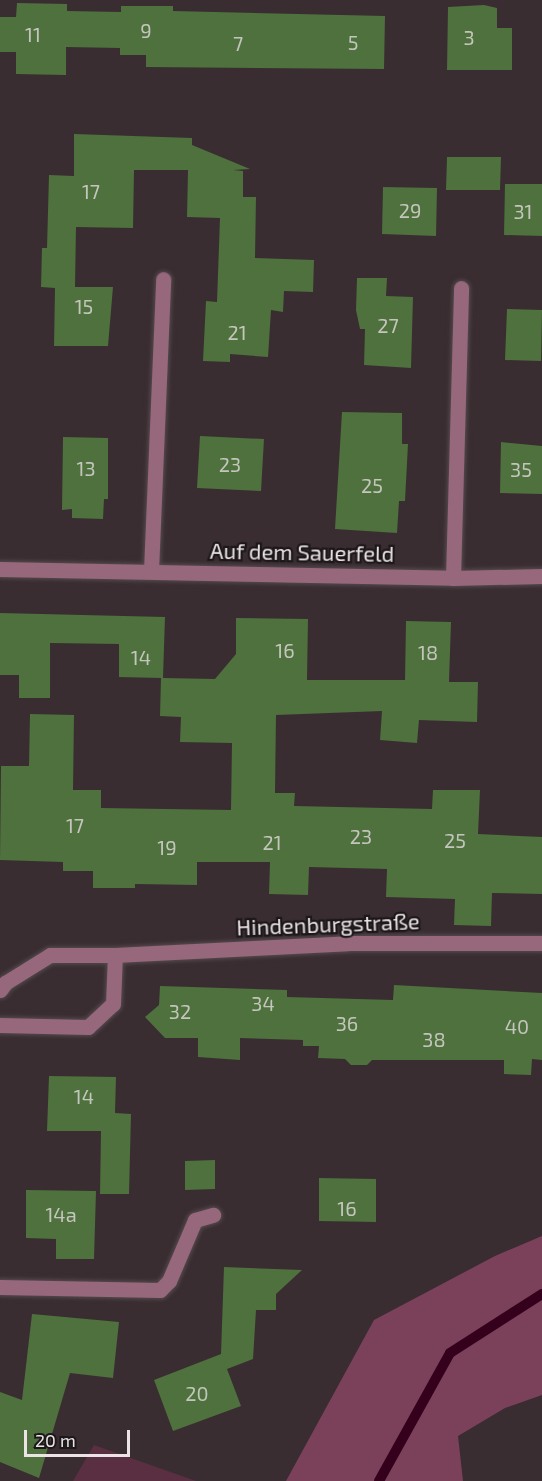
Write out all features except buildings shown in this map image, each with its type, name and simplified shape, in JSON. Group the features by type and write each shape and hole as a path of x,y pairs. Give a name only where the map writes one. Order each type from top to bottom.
{"street":[{"path":"151,571 163,279"},
{"path":"453,578 461,288"},
{"name":"Auf dem Sauerfeld","path":"0,569 453,578 542,576"},
{"name":"Hindenburgstraße","path":"0,990 4,983 50,955 115,955 348,943 542,943"},
{"path":"0,1025 88,1027 113,1004 115,955"},
{"path":"0,1287 160,1290 169,1281 195,1220 213,1215"}],"shaded area":[{"path":"542,1236 542,1395 505,1408 458,1436 463,1481 286,1481 374,1320 495,1256"},
{"path":"94,1445 196,1481 73,1481"}],"waterway":[{"path":"379,1481 450,1353 542,1294"}]}
